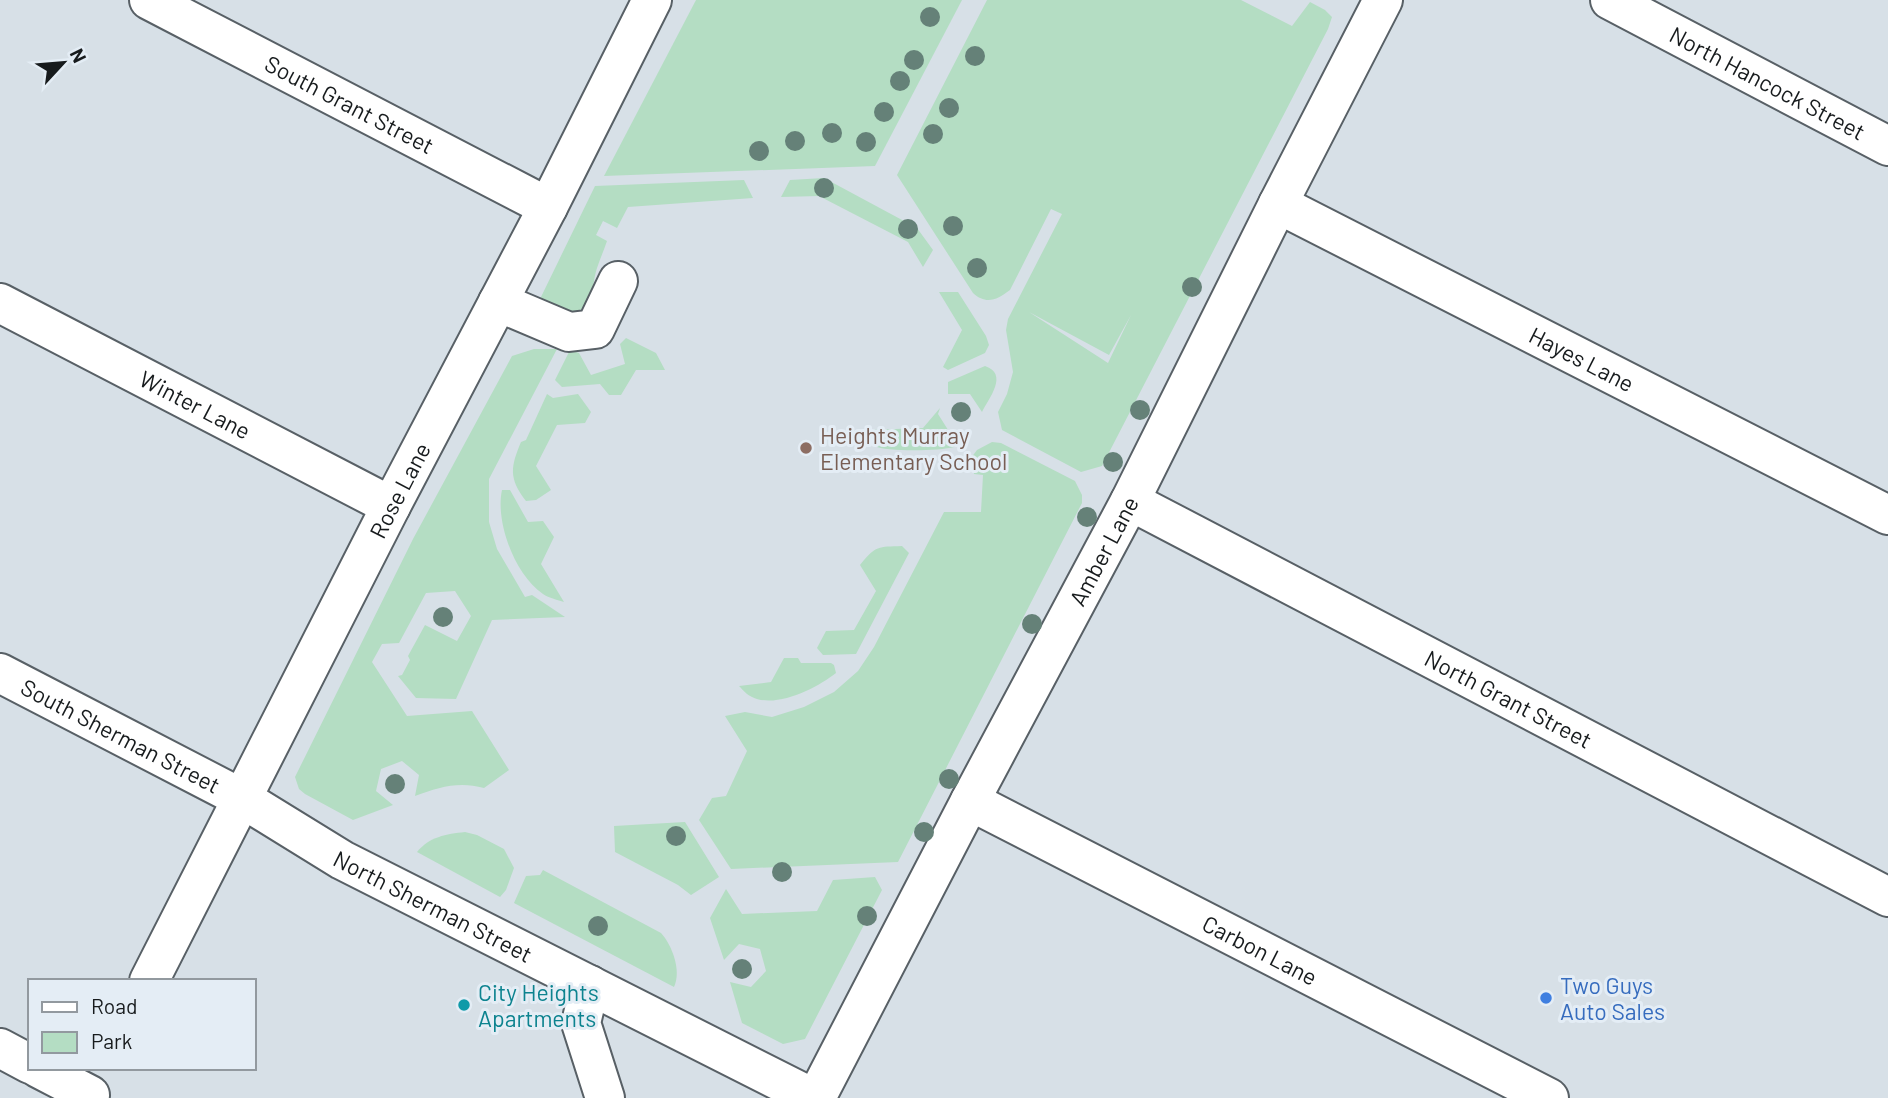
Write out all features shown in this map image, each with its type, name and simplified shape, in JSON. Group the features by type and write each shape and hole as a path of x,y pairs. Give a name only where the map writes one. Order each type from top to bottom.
{"street":[{"name":"South Grant Street","path":"149,0 548,207"},
{"name":"Rose Lane","path":"150,979 652,0"},
{"name":"Amber Lane","path":"815,1098 1130,501 1383,0"},
{"name":"North Hancock Street","path":"1610,0 1888,146"},
{"name":"Hayes Lane","path":"1278,204 1888,515"},
{"path":"498,302 569,332 595,329 618,281"},
{"name":"Winter Lane","path":"2,297 391,506"},
{"name":"North Grant Street","path":"1130,501 1888,897"},
{"name":"South Sherman Street","path":"0,673 243,799"},
{"name":"North Sherman Street","path":"243,799 342,860 815,1098"},
{"name":"Carbon Lane","path":"970,801 1549,1098"},
{"path":"590,985 581,1023 605,1098"},
{"path":"0,1048 28,1063"},
{"path":"44,1070 94,1087"}],"green space":[{"path":"696,0 962,0 875,166 604,176"},
{"path":"987,0 1241,0 1292,26 1310,2 1332,17 1102,466 1081,472 1002,430 998,412 1007,394 1013,372 1006,330 1008,319 1062,214 1051,209 1010,290 996,299 982,299 973,293 897,175","holes":["1029,312 1109,355 1131,315 1108,363"]},
{"path":"824,178 917,228 933,250 923,267 908,242 819,196 781,197 790,180"},
{"path":"744,180 753,198 628,207 617,228 603,221 596,235 607,241 588,303 576,313 545,305 541,297 595,186"},
{"path":"939,292 958,292 989,345 985,353 948,370 943,367 962,330"},
{"path":"626,338 656,353 665,370 636,370 621,395 609,395 600,384 562,387 555,380 570,350 579,353 591,375 625,364 620,344"},
{"path":"534,349 557,349 489,479 489,522 497,549 525,597 532,595 565,617 492,620 456,699 416,698 398,676 402,675 410,660 408,656 425,625 457,641 471,616 455,591 426,593 399,643 382,644 372,662 407,716 472,711 509,770 484,788 449,786 415,796 419,775 402,761 381,769 376,791 393,805 353,820 305,794 299,789 295,777 413,539 512,356"},
{"path":"985,366 996,375 996,380 982,412 970,394 948,394 948,382"},
{"path":"547,394 553,398 578,394 591,412 585,423 557,425 536,466 551,490 536,500 526,501 516,485 513,465 521,442 526,440"},
{"path":"940,408 938,414 950,433 971,433 959,445 914,450 874,446 868,430 923,428"},
{"path":"992,442 1001,443 1075,481 1082,495 1082,503 898,862 731,869 699,820 712,798 726,796 747,751 725,716 745,712 772,717 804,707 834,692 858,671 874,647 944,512 981,512 983,475 974,474 971,458 977,450"},
{"path":"502,490 510,490 528,522 543,521 554,537 541,564 564,602 543,594 516,561 509,547 502,517"},
{"path":"902,546 909,553 856,654 823,655 817,648 826,631 854,630 876,591 860,565 878,548"},
{"path":"784,658 798,658 801,663 831,663 836,673 818,685 784,699 762,700 747,694 739,686 771,682"},
{"path":"685,822 719,877 691,895 678,885 615,852 614,826"},
{"path":"465,832 504,849 514,868 506,890 500,897 417,852 438,837"},
{"path":"543,870 661,933 675,958 677,974 674,987 514,903 526,876 540,875"},
{"path":"875,877 882,890 805,1039 783,1044 742,1023 730,982 751,987 766,971 760,949 739,944 724,960 710,918 726,889 742,914 817,911 833,880"}],"place":[{"name":"Heights Murray Elementary School","path":"806,448"},
{"name":"Two Guys Auto Sales","path":"1546,998"},
{"name":"City Heights Apartments","path":"464,1005"}]}
